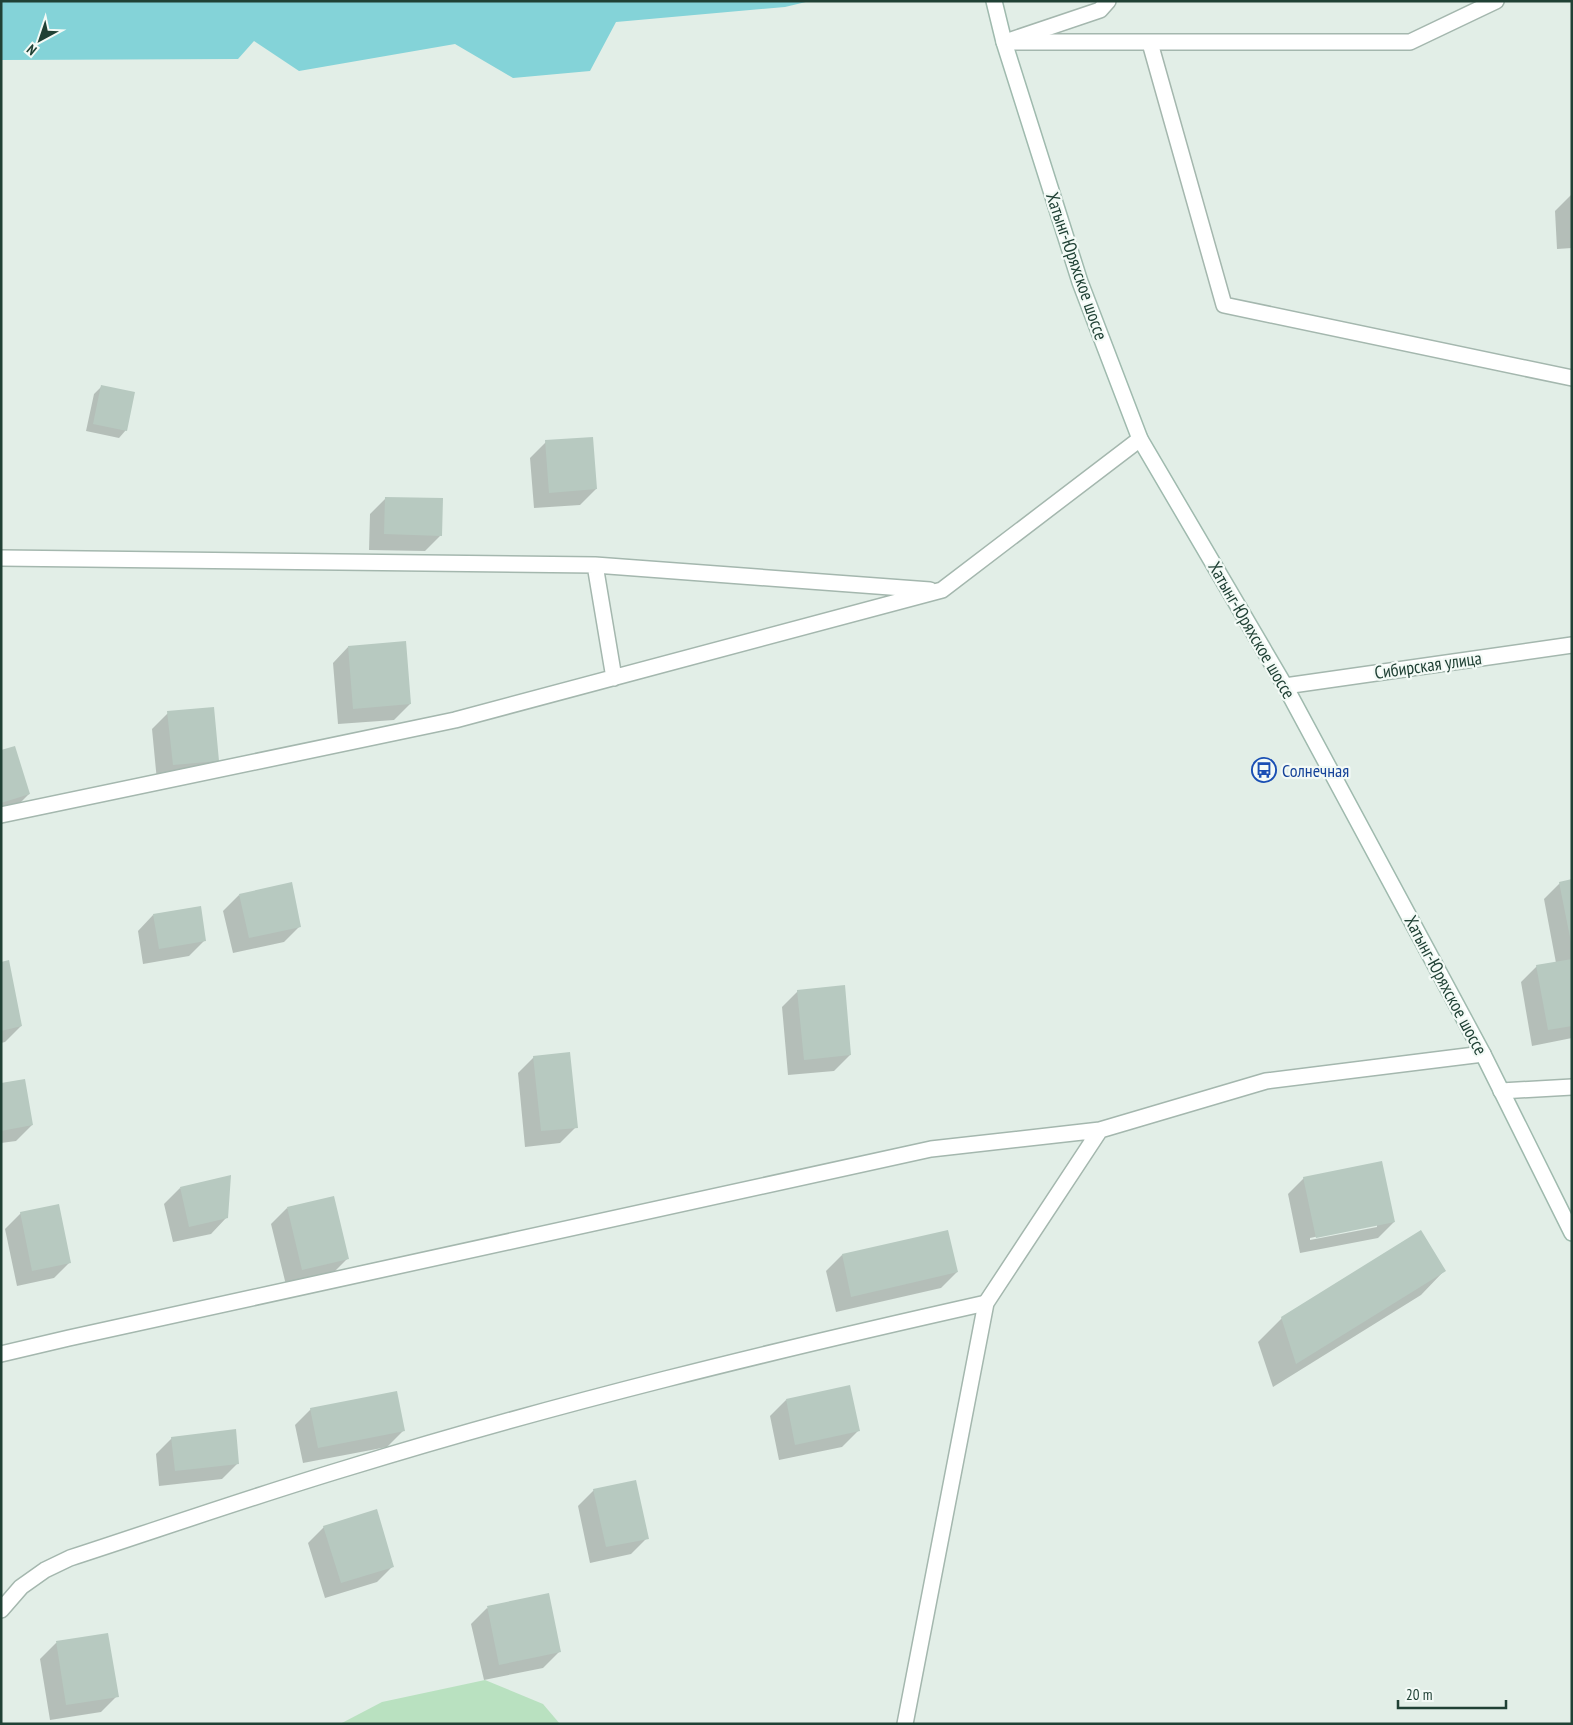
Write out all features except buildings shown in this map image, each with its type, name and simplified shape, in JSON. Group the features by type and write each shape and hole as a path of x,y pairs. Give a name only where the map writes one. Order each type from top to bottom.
{"street":[{"name":"Хатынг-Юряхское шоссе","path":"994,1 1004,42 1080,282 1140,439 1285,686 1483,1054 1572,1233"},
{"path":"1004,42 1100,10 1108,1"},
{"path":"1004,42 1410,42 1496,1"},
{"path":"1150,43 1224,304 1572,378"},
{"path":"1,815 454,720 942,590 1140,439"},
{"path":"1,558 596,565 942,590"},
{"path":"596,565 614,678"},
{"name":"Сибирская улица","path":"1285,686 1572,645"},
{"path":"1,1354 931,1149 1100,1130 1266,1081 1483,1054"},
{"path":"1501,1091 1572,1087"},
{"path":"905,1724 986,1303 1100,1130"},
{"path":"1,1610 21,1587 45,1570 70,1558 347,1468 604,1394 792,1347 986,1303"}],"green space":[{"path":"485,1680 543,1704 560,1724 340,1724 382,1702"}],"water":[{"path":"1,1 810,1 785,7 616,22 590,71 513,78 455,44 299,71 254,41 238,59 1,60"}],"place":[{"name":"Солнечная","path":"1264,770"}]}
